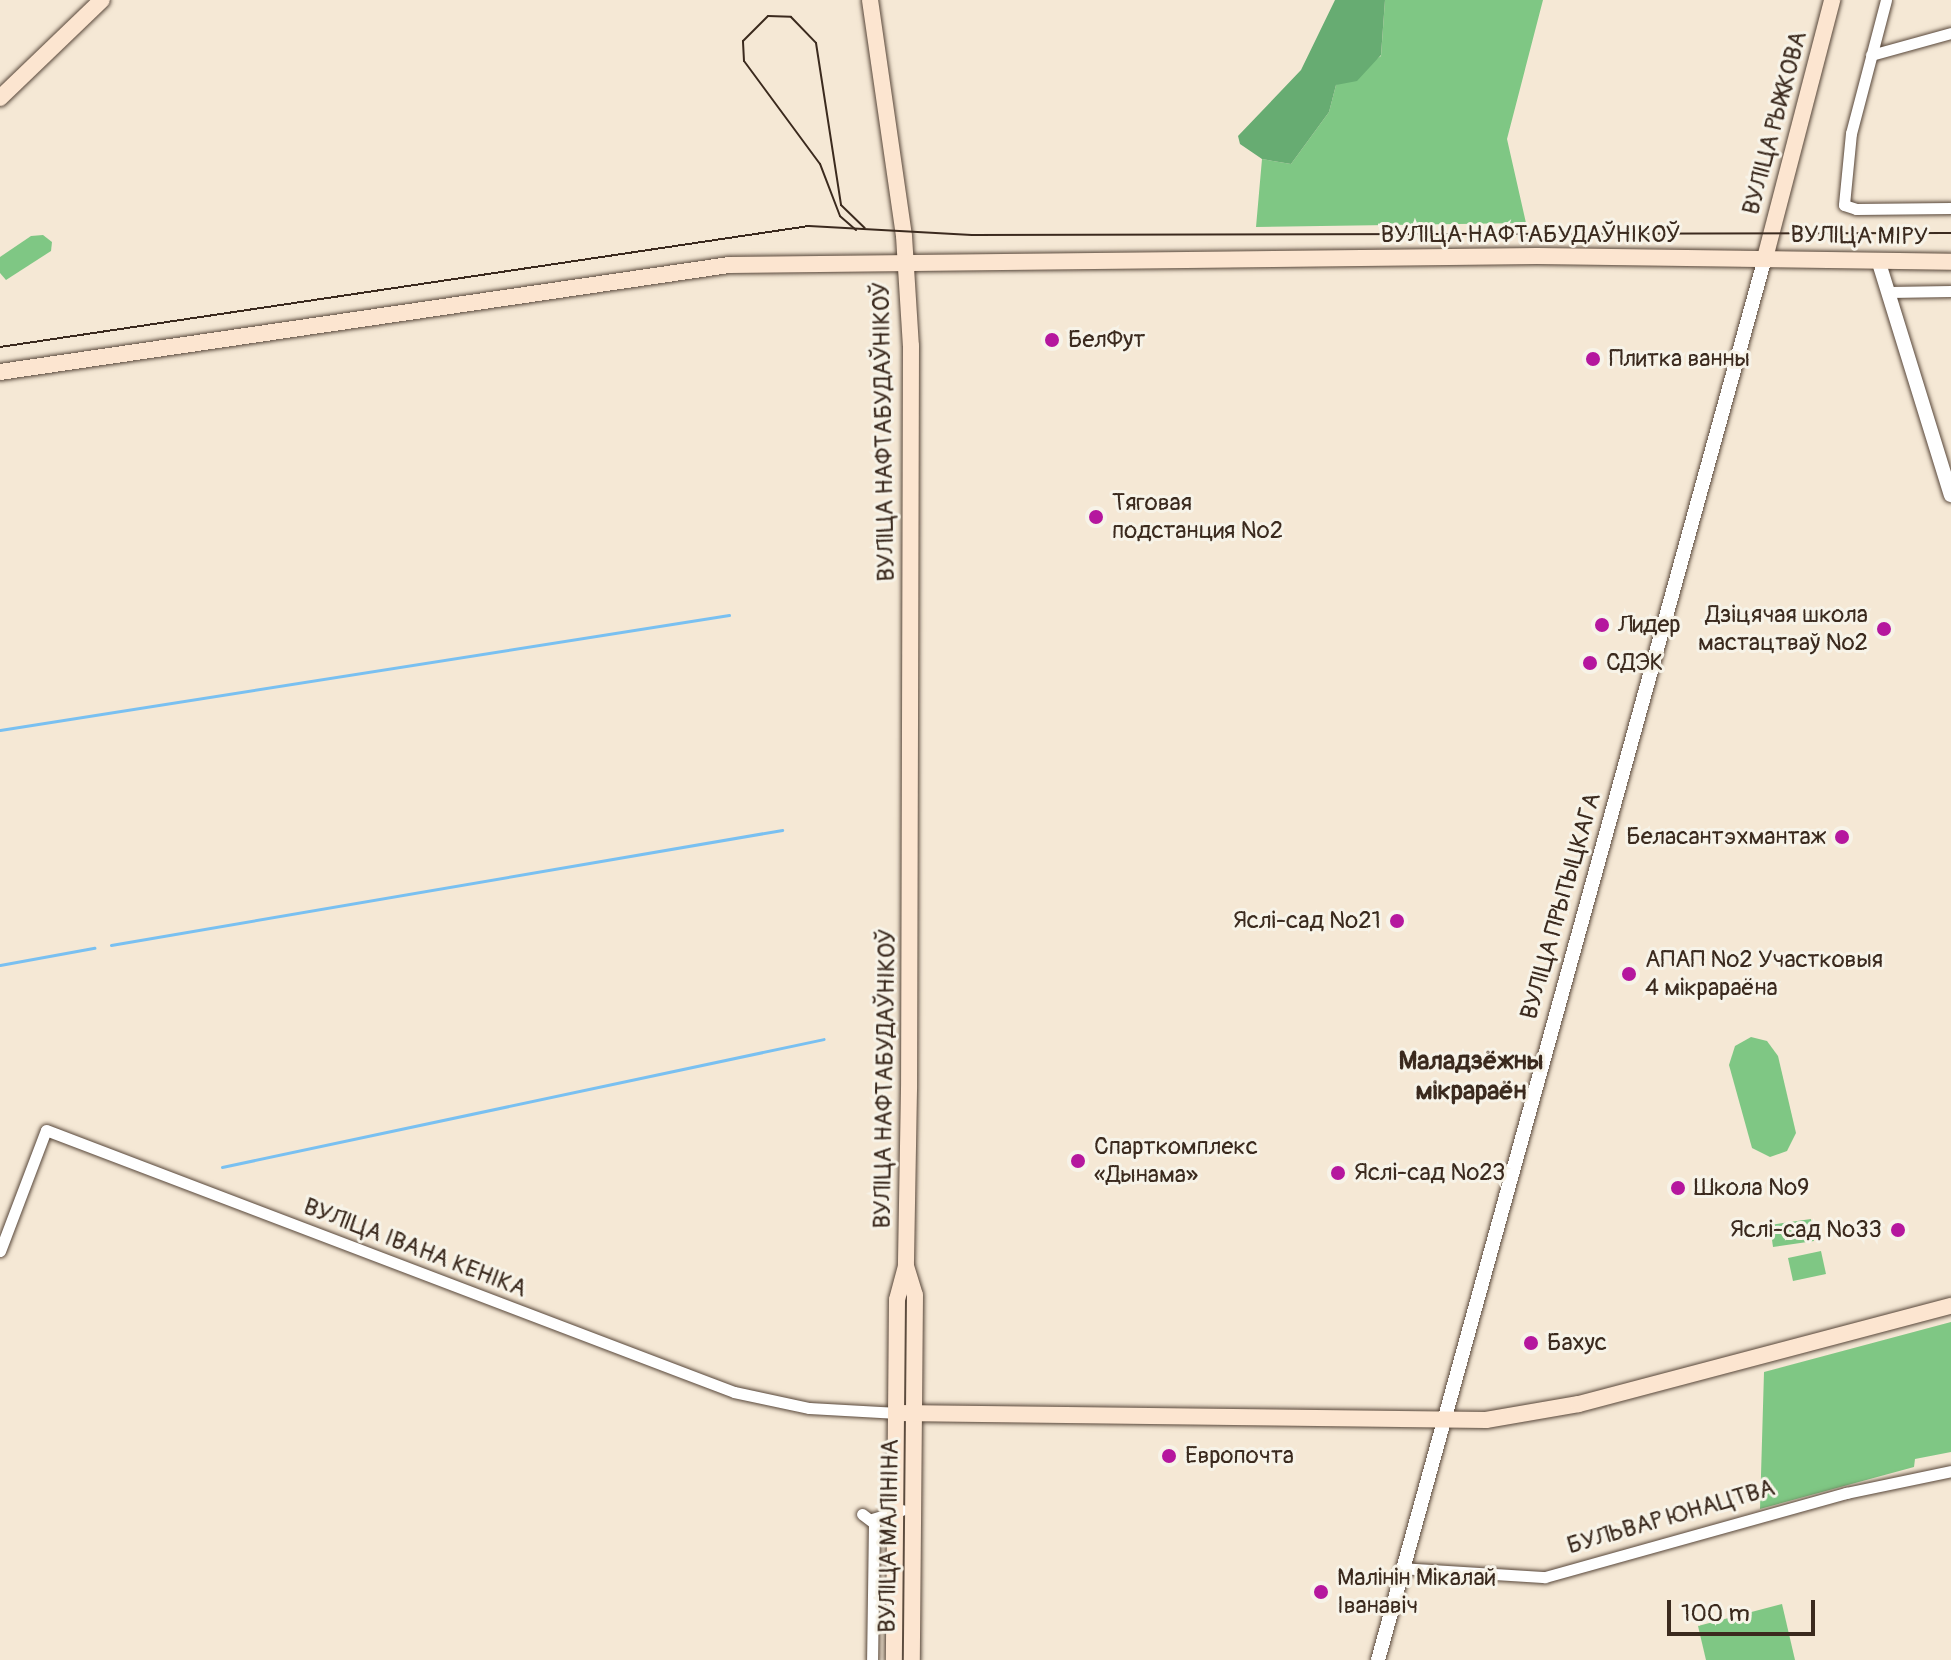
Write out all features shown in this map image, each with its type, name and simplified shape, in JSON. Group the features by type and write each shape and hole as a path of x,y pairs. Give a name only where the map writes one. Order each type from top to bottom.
{"main road":[{"path":"0,98 102,0"},
{"path":"0,372 729,265 904,266 870,0"},
{"name":"ВУЛІЦА РЫЖКОВА","path":"1765,258 1832,0"},
{"name":"ВУЛІЦА НАФТАБУДАЎНІКОЎ","path":"898,1413 898,1291 906,1266 912,480 910,299 904,266 1537,256 1765,258"},
{"name":"ВУЛІЦА МІРУ","path":"1765,258 1879,263 1951,262"},
{"name":"ВУЛІЦА НАФТАБУДАЎНІКОЎ","path":"906,1266 915,1295 915,1413"},
{"path":"898,1413 1400,1417 1442,1422 1579,1404 1948,1307"},
{"name":"ВУЛІЦА МАЛІНІНА","path":"894,1660 898,1413"},
{"name":"ВУЛІЦА МАЛІНІНА","path":"912,1660 915,1413"}],"street":[{"path":"1871,55 1886,0"},
{"path":"1871,55 1951,33"},
{"name":"ВУЛІЦА МІРУ","path":"1871,55 1851,133 1844,205 1856,209 1951,208"},
{"name":"ВУЛІЦА ПРЫТЫЦКАГА","path":"1378,1660 1765,258"},
{"path":"1879,263 1951,495"},
{"path":"1889,292 1951,291"},
{"name":"ВУЛІЦА ІВАНА КЕНІКА","path":"0,1251 46,1130 734,1392 809,1408 898,1413"},
{"name":"БУЛЬВАР ЮНАЦТВА","path":"1401,1568 1545,1577 1846,1493 1951,1471"},
{"path":"896,1511 914,1510"},
{"name":"ВУЛІЦА МАЛІНІНА","path":"872,1660 867,1516 896,1511"}],"green space":[{"path":"1335,0 1385,0 1381,55 1357,81 1336,85 1329,112 1291,164 1262,159 1240,144 1238,136 1301,70"},
{"path":"1385,0 1543,0 1507,139 1526,223 1256,227 1262,159 1291,164 1329,112 1336,85 1381,56"},
{"path":"43,235 52,242 51,251 6,280 0,273 0,257 31,236"},
{"path":"1751,1037 1767,1041 1778,1056 1796,1133 1787,1151 1770,1157 1752,1148 1729,1065 1735,1046"},
{"path":"1811,1219 1814,1241 1773,1247 1770,1225"},
{"path":"1821,1251 1826,1274 1793,1281 1788,1258"},
{"path":"1951,1322 1951,1452 1915,1459 1914,1467 1760,1509 1764,1372"},
{"path":"1782,1604 1795,1660 1706,1660 1698,1626"}],"waterway":[{"path":"0,730 729,615"},
{"path":"111,945 782,830"},
{"path":"0,965 94,948"},
{"path":"222,1167 824,1039"}],"tram line":[{"path":"856,230 840,216 820,164 744,61 743,41 768,16 791,17 816,43 841,205 865,228"},
{"path":"0,347 809,226 972,235 1951,233"}],"place":[{"name":"БелФут","path":"1052,340"},
{"name":"Плитка ванны","path":"1593,359"},
{"name":"Тяговая подстанция №2","path":"1096,517"},
{"name":"Лидер","path":"1602,625"},
{"name":"Дзіцячая школа мастацтваў №2","path":"1884,629"},
{"name":"СДЭК","path":"1590,663"},
{"name":"Беласантэхмантаж","path":"1842,837"},
{"name":"Яслі-сад №21","path":"1397,921"},
{"name":"АПАП №2 Участковыя 4 мікрараёна","path":"1629,974"},
{"name":"Спарткомплекс «Дынама»","path":"1078,1161"},
{"name":"Яслі-сад №23","path":"1338,1173"},
{"name":"Школа №9","path":"1678,1188"},
{"name":"Яслі-сад №33","path":"1898,1230"},
{"name":"Бахус","path":"1531,1343"},
{"name":"Европочта","path":"1169,1456"},
{"name":"Малінін Мікалай Іванавіч","path":"1321,1592"}],"district":[{"name":"Маладзёжны мікрараён","path":"1471,1077"}]}
